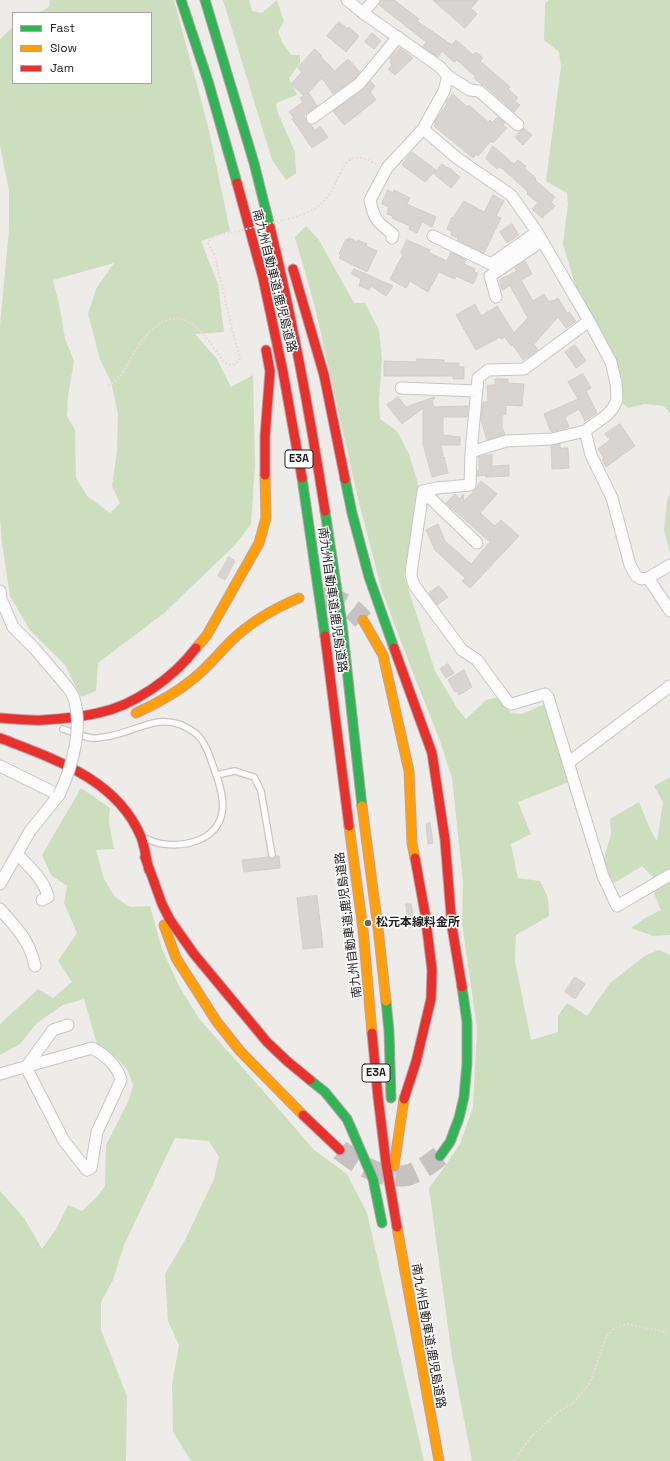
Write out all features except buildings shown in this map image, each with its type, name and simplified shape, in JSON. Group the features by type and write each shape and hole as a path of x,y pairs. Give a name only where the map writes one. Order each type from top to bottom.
{"highway":[{"name":"南九州自動車道;鹿児島道路","path":"181,0 208,81 263,278 283,372 299,460 324,630 363,929 378,1097 386,1163 394,1216 438,1461"},
{"name":"南九州自動車道;鹿児島道路","path":"205,0 254,163 282,275 302,372 317,458 342,624 389,1031 394,1166 394,1216"},
{"path":"208,0 226,46 272,197"},
{"path":"233,169 253,278"},
{"path":"291,263 324,375 352,513 369,577 432,753 445,840 452,927 467,1022 467,1062 464,1097 460,1118 450,1142 440,1156"},
{"path":"0,718 42,720 99,713 124,704 150,691 169,676 192,654 207,635 259,543 266,518 265,436 270,371 264,340"},
{"path":"129,716 171,696 194,679 232,640 260,617 299,598"},
{"path":"363,620 383,655 409,772 412,843 425,914 432,970 431,999 416,1062 405,1093 394,1166"},
{"path":"0,724 12,727 56,729 84,728"},
{"path":"0,738 62,763 96,782 121,804 141,837 162,921 176,958 217,1022 246,1056 294,1106 340,1150"},
{"path":"146,857 162,904 170,920 194,954 267,1042 287,1061 325,1092 347,1119 373,1179 384,1233"},
{"path":"411,1356 438,1461"}],"street":[{"path":"347,0 440,67 448,76 470,90 479,91 518,125"},
{"path":"363,13 374,0"},
{"path":"312,118 359,84 398,37"},
{"path":"392,238 393,234 378,222 370,200 387,168 423,129 444,91 448,76"},
{"path":"423,129 457,158 510,195 539,236 589,321 611,362 616,383 618,400 613,408 607,415 585,431 552,439 506,441 471,452"},
{"path":"433,236 491,264 539,236"},
{"path":"496,297 490,276 539,236"},
{"path":"423,491 436,488 470,486 471,452 478,378 488,370 524,369 589,321"},
{"path":"401,388 477,391"},
{"path":"585,431 591,455 612,498 630,565 636,576 641,579 648,578 670,564"},
{"path":"423,491 477,543"},
{"path":"423,491 411,575 414,585 462,650 476,660 508,702 512,704 545,694 548,697 603,876 617,906 670,875"},
{"path":"648,578 670,611"},
{"path":"0,591 1,599 13,627 34,648 64,683 72,696 76,712 77,731 75,749 67,778 59,795 30,831 0,884"},
{"path":"568,763 670,686"},
{"path":"0,766 59,795"},
{"path":"17,854 32,870 47,890 48,898 42,900"},
{"path":"0,909 24,937 32,952 35,966"},
{"path":"26,1067 53,1030 68,1025"},
{"path":"0,1074 92,1048 102,1053 119,1073 121,1080 97,1132 91,1168 87,1170 64,1141 26,1067"}],"lane":[{"path":"56,729 93,738 111,736 157,721 171,722 195,732 202,741 216,775 222,798 223,812 220,822 209,835 201,840 190,843 176,845 163,844 141,837"},
{"path":"216,775 235,771 254,778 261,791 272,855"}],"path":[{"path":"108,386 120,377 139,344 148,333 157,326 172,319 180,318 192,324 198,329 228,365 233,365 238,362 240,358 216,261 208,243 209,240 212,237 299,217 310,211 321,203 331,192 347,162 353,158 367,159 387,168"},
{"path":"514,1461 530,1438 558,1412 573,1403 590,1383 606,1337 615,1328 628,1324 661,1331 670,1335"}],"green space":[{"path":"50,0 174,0 208,126 230,231 201,241 218,284 224,332 195,334 217,359 231,387 253,375 255,464 251,524 235,545 163,614 98,663 96,691 81,697 65,665 30,630 10,596 2,543 0,518 0,325 9,230 9,191 0,145 0,39 12,28 12,84 152,84 152,12 40,12 49,7","holes":["114,263 96,289 88,314 100,359 111,382 118,414 117,451 112,486 120,503 110,513 87,496 76,478 75,430 67,416 68,396 74,361 65,339 60,308 53,280"]},
{"path":"223,0 249,0 252,11 262,13 277,0 284,21 278,32 282,42 291,55 300,55 300,63 289,78 297,95 276,103 277,111 295,152 296,173 286,180 272,160"},
{"path":"549,0 670,0 670,413 664,406 645,404 628,408 616,397 612,361 584,315 563,244 568,204 567,193 546,181 561,67 559,52 544,40 545,3"},
{"path":"306,226 319,240 354,303 365,303 379,330 382,358 379,401 380,419 397,431 409,454 419,487 404,576 435,671 457,708 466,719 486,700 499,697 511,713 522,714 545,704 569,782 518,802 531,834 511,844 518,878 540,881 548,898 549,916 516,935 515,961 531,1040 558,1032 558,1016 567,1003 587,1016 610,983 646,955 659,950 670,955 670,1461 472,1461 452,1357 429,1188 460,1144 473,1107 477,1028 462,923 463,882 452,778 439,738 382,591 359,503 315,307 295,237"},
{"path":"670,492 670,553 664,530 667,502"},
{"path":"670,777 670,935 653,936 631,928 645,918 661,910 654,893 653,877 642,866 614,883 602,864 611,834 610,819 639,802 650,829 657,841 663,802 654,786"},
{"path":"81,788 110,808 109,822 114,849 96,850 104,879 115,897 130,907 150,906 162,949 179,986 200,1020 313,1149 347,1174 367,1213 424,1461 191,1461 173,1432 172,1385 179,1345 168,1321 165,1274 185,1240 214,1179 219,1157 209,1141 175,1138 124,1245 113,1280 101,1302 101,1330 127,1396 126,1461 0,1461 0,1191 24,1218 42,1249 56,1229 68,1205 82,1211 97,1197 105,1186 106,1145 128,1102 133,1086 128,1071 116,1057 98,1048 84,999 63,1005 37,1023 20,1044 0,1055 0,1024 38,989 53,998 72,982 58,961 77,933 64,903 67,886 51,875 42,855"}],"tunnel":[{"path":"324,598 330,598 341,602 363,620"},
{"path":"340,1150 371,1170 393,1176 409,1175 426,1166 440,1156"}],"traffic: fast":[{"path":"181,0 208,81 237,183"},
{"path":"205,0 254,163 270,227"},
{"path":"302,478 325,636"},
{"path":"345,479 352,513 369,577 394,648"},
{"path":"325,511 342,624 362,806"},
{"path":"440,1156 450,1142 459,1118 464,1097 467,1063 467,1022 462,987"},
{"path":"386,1001 389,1031 391,1098"},
{"path":"310,1080 325,1092 347,1119 373,1179 382,1223"}],"traffic: slow":[{"path":"196,648 207,635 259,543 266,518 265,475"},
{"path":"136,713 180,689 204,670 232,640 256,621 281,606 299,598"},
{"path":"363,620 383,655 409,771 412,843 415,858"},
{"path":"362,806 386,1001"},
{"path":"349,826 363,929 372,1033"},
{"path":"164,925 176,958 217,1022 240,1051 303,1115"},
{"path":"394,1166 404,1099"},
{"path":"397,1227 439,1461"}],"traffic: jam":[{"path":"237,183 263,278 283,372 302,478"},
{"path":"270,227 300,368 325,511"},
{"path":"293,269 324,375 345,479"},
{"path":"265,475 265,436 270,371 266,350"},
{"path":"325,636 349,826"},
{"path":"0,718 32,720 57,719 84,716 112,709 125,704 152,689 187,659 196,648"},
{"path":"394,648 432,753 445,840 452,927 462,987"},
{"path":"0,738 62,763 100,786 116,800 130,817 141,837 149,870"},
{"path":"145,857 162,904 170,920 194,954 267,1042 310,1080"},
{"path":"404,1099 416,1062 431,999 432,970 425,913 415,858"},
{"path":"372,1033 386,1163 397,1227"},
{"path":"303,1115 340,1150"}],"place":[{"name":"松元本線料金所","path":"368,923"}]}
